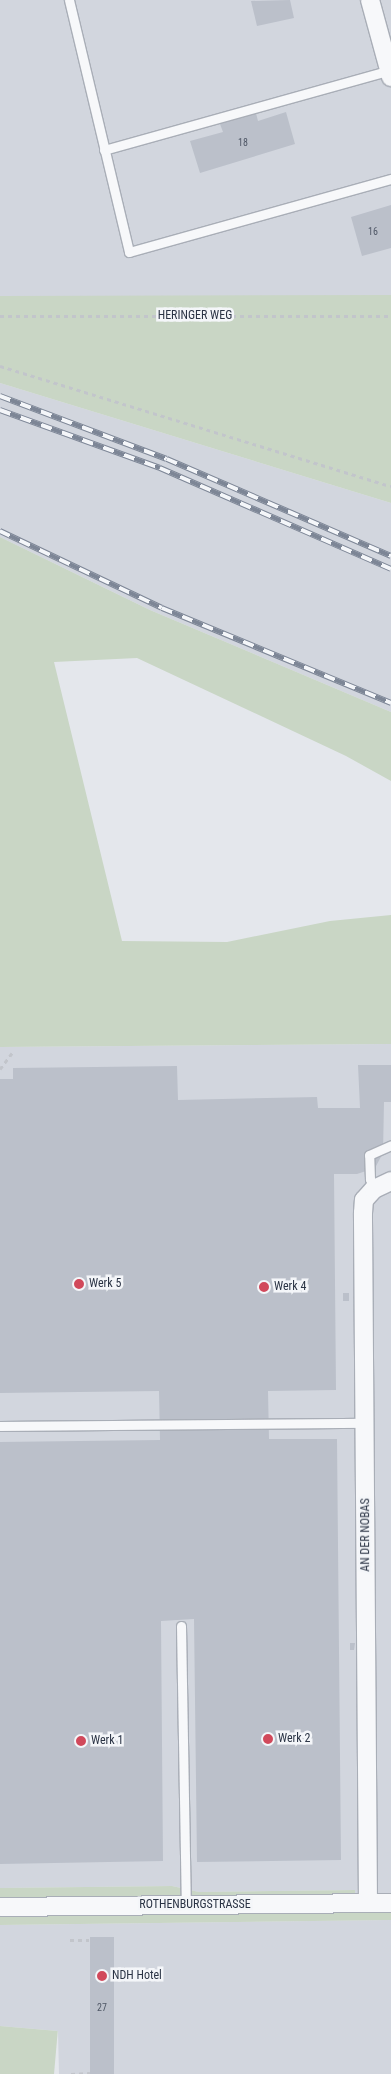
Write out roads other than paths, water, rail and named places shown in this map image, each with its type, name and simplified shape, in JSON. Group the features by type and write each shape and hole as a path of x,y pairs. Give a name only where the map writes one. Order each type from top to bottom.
{"street":[{"path":"370,0 390,72"},
{"path":"374,1189 391,1181"},
{"name":"AN DER NOBAS","path":"368,1903 363,1213 364,1200 374,1189"},
{"name":"ROTHENBURGSTRASSE","path":"0,1907 391,1903"}],"lane":[{"path":"69,0 129,252 391,179"},
{"path":"104,150 390,72"},
{"path":"374,1189 370,1179 369,1155 391,1145"},
{"path":"0,1426 365,1423"},
{"path":"181,1626 186,1905"}],"railway":[{"path":"0,396 167,459 391,556"},
{"path":"0,410 160,468 391,569"},
{"path":"0,531 162,608 391,703"}],"place":[{"name":"Werk 5","path":"79,1284"},
{"name":"Werk 4","path":"264,1287"},
{"name":"Werk 2","path":"268,1739"},
{"name":"Werk 1","path":"81,1741"},
{"name":"NDH Hotel","path":"102,1976"}]}
